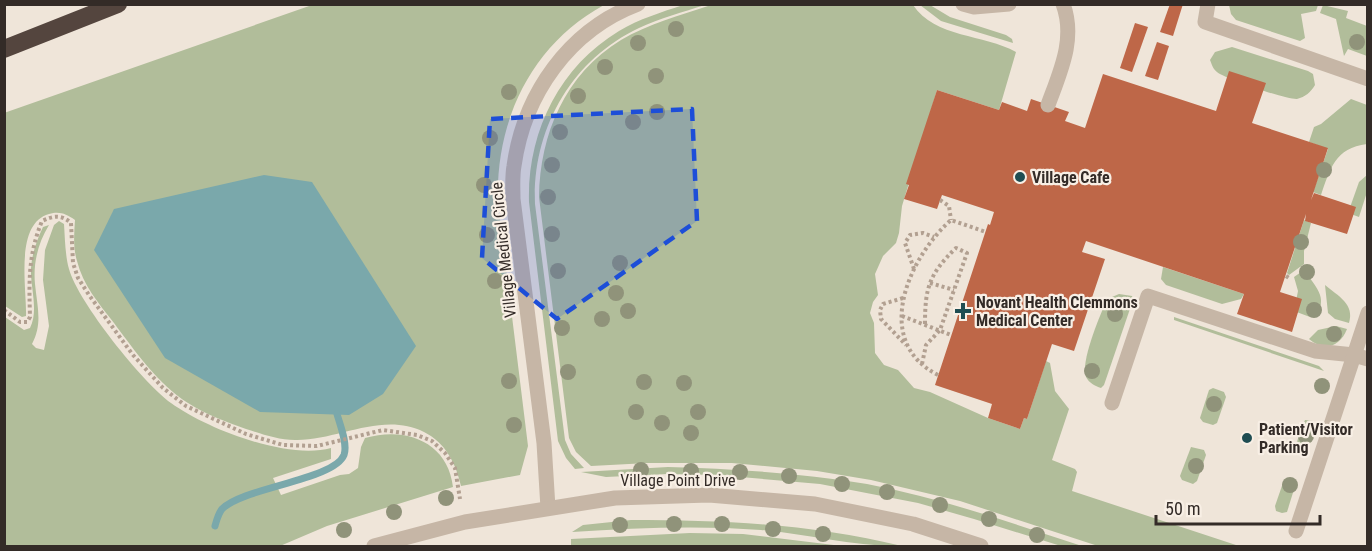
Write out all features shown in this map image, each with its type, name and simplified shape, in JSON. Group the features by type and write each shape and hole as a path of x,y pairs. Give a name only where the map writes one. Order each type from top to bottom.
{"highway":[{"path":"4,49 118,4"}],"street":[{"name":"Village Medical Circle","path":"548,508 544,443 513,199 513,168 527,116 541,87 557,62 593,28 638,4"},
{"path":"963,4 974,7 1009,4"},
{"path":"1048,105 1068,45 1068,19 1064,4"},
{"path":"1208,4 1204,22 1368,79"},
{"path":"1112,403 1148,296 1315,351 1361,357"},
{"path":"1296,531 1361,357 1368,313"},
{"name":"Village Point Drive","path":"374,546 465,522 548,508 615,498 709,495 815,504 913,524 981,546"}],"path":[{"path":"940,200 949,206 951,220"},
{"path":"4,310 20,322 27,322 30,317 30,260 37,234 42,221 53,216 65,218 71,223 73,263 78,278 133,355 163,388 186,406 246,434 283,445 317,446 383,430 417,435 432,441 445,453 455,468 460,499"},
{"path":"951,220 986,232"},
{"path":"907,345 902,316 903,298 907,285 934,237 951,220"},
{"path":"915,269 905,243 909,235 923,233 934,237"},
{"path":"922,365 926,345 940,330 967,253 956,248 940,264 926,294 925,324"},
{"path":"930,283 954,290"},
{"path":"903,298 883,304 880,310 881,319 907,345 922,365 938,375"},
{"path":"902,316 951,334"}],"highlighted area":[{"path":"692,109 697,221 557,319 482,258 490,119"}],"green space":[{"path":"1229,4 1318,5 1316,11 1301,14 1305,38 1300,41 1236,20 1231,14"},
{"path":"312,5 604,5 578,22 556,41 538,64 522,88 503,143 498,203 528,446 520,475 461,486 453,462 444,448 424,432 408,426 376,426 311,439 289,440 246,429 195,407 177,396 157,377 92,294 83,278 76,256 75,220 63,214 49,214 38,220 31,230 24,274 26,316 22,317 5,306 4,113"},
{"path":"683,5 705,5 639,28 615,42 575,78 560,100 540,150 535,204 565,440 571,454 584,468 575,469 566,458 558,441 529,202 534,151 551,104 579,63 619,31 643,19"},
{"path":"711,5 913,5 922,16 947,30 1016,52 999,110 937,90 902,206 896,243 883,256 875,274 878,295 870,313 874,323 875,353 884,365 898,370 914,388 930,392 988,418 1020,429 1024,418 1027,419 1046,361 1050,363 1055,391 1069,409 1052,460 1075,469 1077,472 1072,491 1239,546 1098,546 960,501 871,480 817,471 732,463 591,466 576,452 569,438 539,197 544,151 559,108 585,70 601,54 642,29"},
{"path":"920,5 930,5 950,17 1006,35 1012,39 1013,43 941,21"},
{"path":"1323,5 1348,11 1346,18 1367,26 1367,56 1348,49 1344,56 1336,19 1320,13"},
{"path":"1232,47 1308,71 1313,74 1315,85 1305,96 1297,99 1222,75 1214,70 1210,60 1215,52"},
{"path":"1351,99 1367,105 1367,144 1348,150 1335,161 1321,195 1313,192 1328,149 1309,142 1314,127 1321,124"},
{"path":"1367,175 1367,192 1359,217 1348,213 1359,182"},
{"path":"1304,220 1311,223 1304,251 1304,264 1289,275 1287,273"},
{"path":"59,221 64,224 69,269 85,301 129,361 159,393 186,413 248,440 292,450 313,451 331,448 331,459 273,478 281,495 349,474 358,468 361,447 365,438 395,434 410,436 434,449 443,459 449,471 453,487 327,526 280,546 5,546 5,317 24,330 30,328 34,314 32,257 43,227 49,225 39,246 35,268 38,322 32,344 44,350 49,326 43,280 45,250 54,225"},
{"path":"1163,267 1244,294 1241,299 1222,304 1166,285 1161,279"},
{"path":"1304,270 1321,297 1319,309 1315,316 1310,317 1294,311 1298,291 1294,277"},
{"path":"1325,285 1344,301 1350,311 1349,323 1335,319 1328,313"},
{"path":"1119,294 1132,296 1133,300 1101,388 1092,384 1086,377 1086,362 1105,304"},
{"path":"1174,317 1319,366 1324,371 1174,320"},
{"path":"1336,326 1347,329 1336,344 1320,345 1309,339 1318,330"},
{"path":"1213,388 1224,392 1226,397 1217,423 1213,425 1203,422 1200,418 1209,390"},
{"path":"1305,420 1313,421 1315,426 1306,453 1302,454 1295,452 1295,447"},
{"path":"1191,447 1204,450 1206,455 1197,481 1193,484 1182,480 1180,476"},
{"path":"668,467 768,472 867,484 949,504 1082,546 1061,546 918,503 820,484 717,475 667,474 606,477 581,472"},
{"path":"1287,478 1294,480 1295,486 1287,512 1282,513 1276,511 1275,506 1284,480"},
{"path":"631,520 700,521 801,528 902,546 884,546 737,528 619,529 572,532 583,525"},
{"path":"690,533 743,534 842,546 571,546 571,539"}],"water":[{"path":"264,175 312,182 416,346 383,394 349,415 260,412 165,358 94,250 114,209"}],"building":[{"path":"1170,4 1183,4 1173,36 1160,32"},
{"path":"1135,23 1148,27 1132,72 1120,68"},
{"path":"1157,42 1169,46 1158,80 1145,76"},
{"name":"Novant Health Clemmons Medical Center","path":"1229,71 1266,83 1252,123 1328,148 1311,200 1314,193 1356,207 1347,234 1305,221 1306,214 1280,292 1302,299 1292,332 1237,314 1244,294 1086,241 1082,252 1105,259 1074,351 1052,344 1027,419 1024,418 1020,429 988,418 992,404 935,385 988,224 990,225 994,212 942,195 937,209 904,199 909,185 906,184 937,90 999,110 1002,102 1027,111 1031,99 1069,112 1065,121 1085,128 1103,74 1216,111"}],"waterway":[{"path":"215,526 222,509 233,501 324,471 337,464 345,451 337,414"}],"place":[{"name":"Village Cafe","path":"1020,177"},
{"name":"Novant Health Clemmons Medical Center","path":"963,311"},
{"name":"Patient/Visitor Parking","path":"1247,438"}]}
